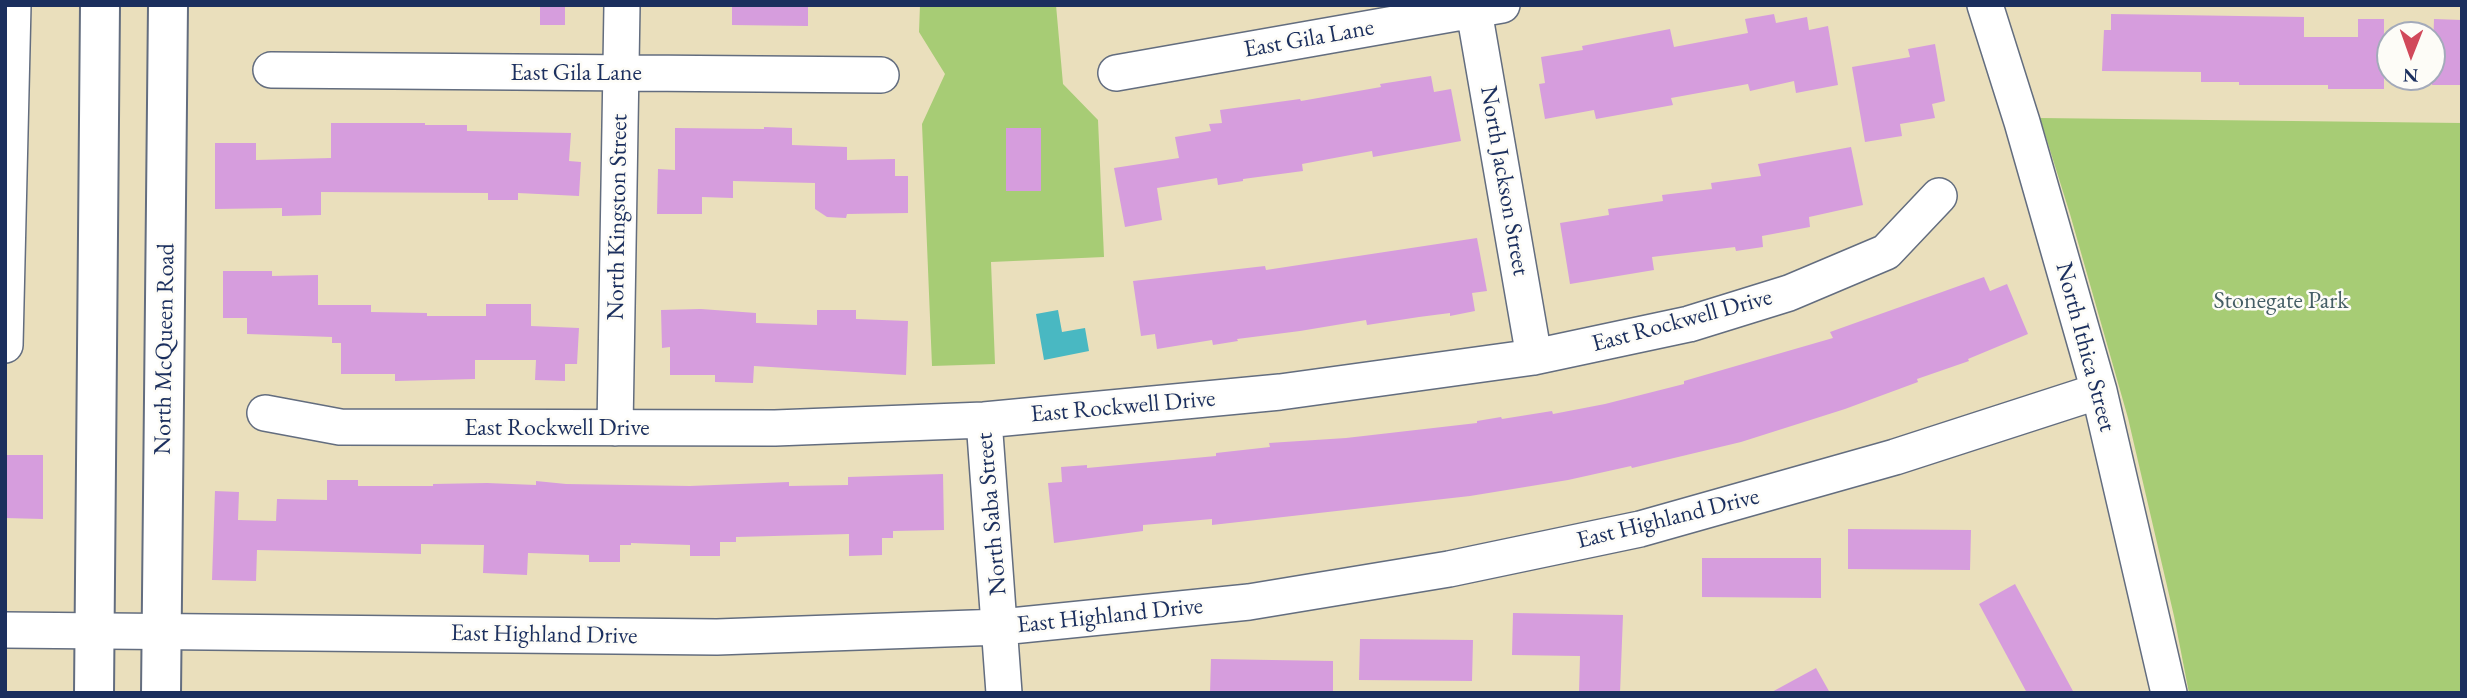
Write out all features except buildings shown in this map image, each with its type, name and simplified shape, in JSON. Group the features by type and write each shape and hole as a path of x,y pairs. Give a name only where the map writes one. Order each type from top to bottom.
{"main road":[{"path":"94,693 100,5"},
{"name":"North McQueen Road","path":"161,693 168,5"}],"street":[{"path":"5,345 13,5"},
{"name":"North Kingston Street","path":"615,428 622,5"},
{"name":"North Ithica Street","path":"1985,5 2022,122 2099,391 2169,693"},
{"name":"East Gila Lane","path":"1116,73 1483,7"},
{"name":"North Jackson Street","path":"1483,7 1534,357"},
{"name":"East Gila Lane","path":"271,70 881,75"},
{"name":"East Rockwell Drive","path":"265,413 340,427 775,428 984,420 1280,392 1534,357 1689,324 1789,293 1886,252 1939,196"},
{"name":"East Highland Drive","path":"5,629 717,637 1001,627 1249,602 1449,569 1640,529 1895,457 2099,391"},
{"name":"North Saba Street","path":"984,420 1004,693"}],"green space":[{"path":"920,5 1056,5 1063,84 1098,120 1104,257 991,262 995,364 932,366 922,124 945,74 919,32"},
{"name":"Stonegate Park","path":"2040,118 2462,123 2462,693 2189,693 2128,418"}],"water":[{"path":"1058,310 1062,332 1085,328 1089,351 1044,360 1036,314"}]}
